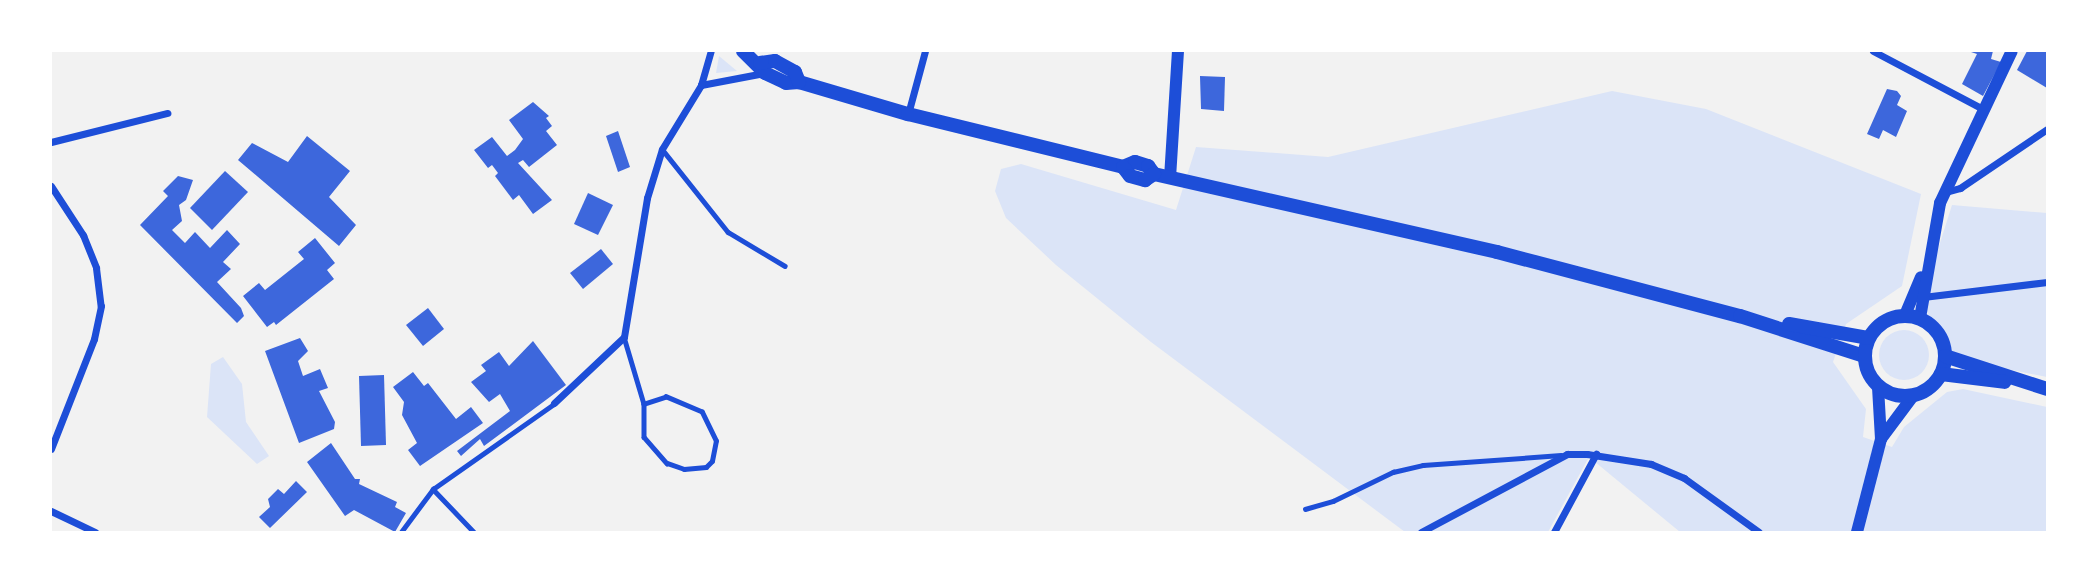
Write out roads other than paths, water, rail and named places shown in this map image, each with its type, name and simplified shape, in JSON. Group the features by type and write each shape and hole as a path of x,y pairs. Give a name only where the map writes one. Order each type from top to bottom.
{"main road":[{"path":"743,51 762,68 775,61 795,72 799,82 908,114 1123,167 1130,176 1145,180 1154,174 1497,251 1740,316 1864,356"},
{"path":"1170,178 1178,51"},
{"path":"1912,316 1945,192 2012,51"},
{"path":"1912,316 1923,297 1926,264"},
{"path":"1740,316 1868,338"},
{"path":"1881,439 1913,396 1934,384 1941,374 1945,356 1939,333 1912,316 1883,321 1868,338 1864,356 1868,373 1878,387 1895,395 1913,396"},
{"path":"1945,356 2047,389"},
{"path":"1941,374 2031,385"},
{"path":"1857,532 1881,439 1878,387"}],"street":[{"path":"554,403 624,337 641,224 662,149 701,85 711,51"},
{"path":"908,114 926,51"},
{"path":"1873,51 1983,108"},
{"path":"701,85 762,68"},
{"path":"51,142 167,113"},
{"path":"1945,192 1960,188 2047,129"},
{"path":"51,186 83,234 96,268 101,306 94,339 51,449"},
{"path":"1923,297 2047,282"},
{"path":"1421,532 1567,454 1596,454 1651,464 1684,478 1759,532"},
{"path":"1554,532 1596,454"},
{"path":"51,511 95,532"}],"lane":[{"path":"662,149 729,232 785,267"},
{"path":"624,337 644,404 644,437 667,463 695,470 712,461 716,440 702,412 666,397 644,404"},
{"path":"401,532 433,489 554,403"},
{"path":"1305,509 1333,501 1393,472 1423,465 1567,454"},
{"path":"433,489 474,532"}]}
